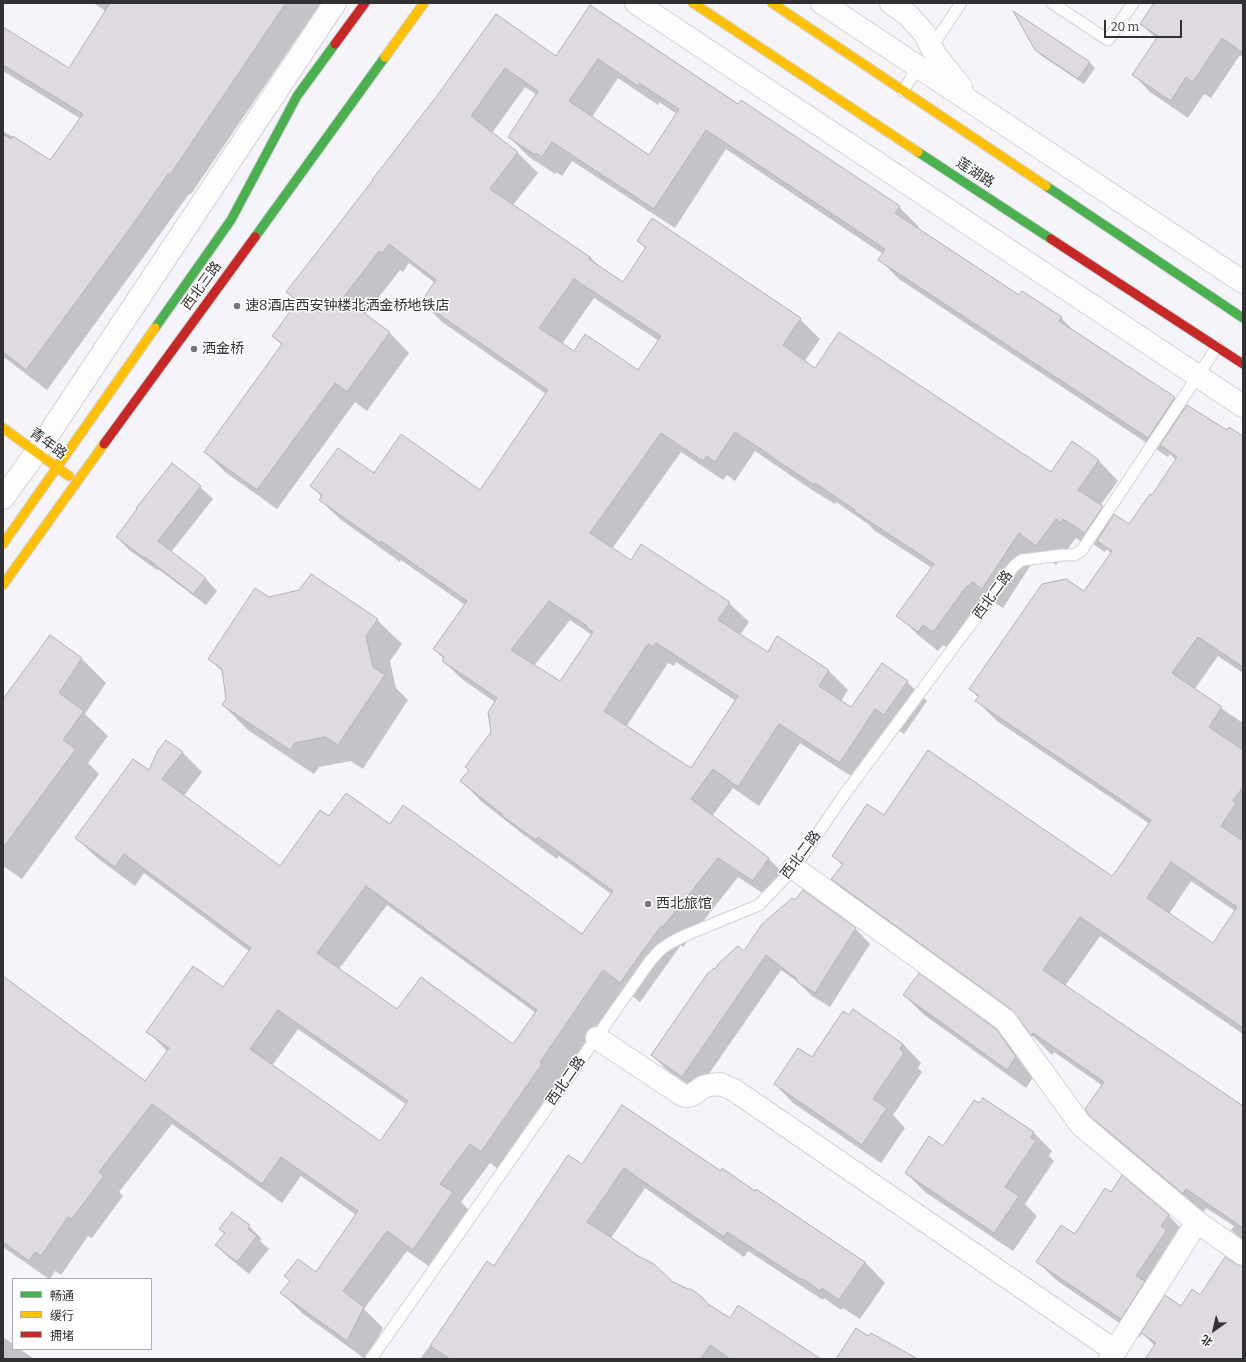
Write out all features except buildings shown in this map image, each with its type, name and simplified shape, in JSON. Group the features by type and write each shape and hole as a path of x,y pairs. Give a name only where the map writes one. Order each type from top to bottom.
{"main road":[{"name":"西北三路","path":"3,544 58,468 231,220 297,96 365,3"},
{"name":"西北三路","path":"3,585 76,482 180,341 424,3"},
{"name":"莲湖路","path":"693,3 860,115 1243,364"},
{"name":"莲湖路","path":"772,3 1243,318"},
{"name":"青年路","path":"3,428 76,482"}],"street":[{"path":"3,498 36,453 335,3"},
{"path":"636,3 1243,406"},
{"path":"822,3 1243,282"},
{"path":"891,3 908,15 924,33 955,80 981,108"},
{"path":"794,868 1005,1020 1081,1125 1197,1222 1243,1254"},
{"path":"597,1038 685,1096 692,1095 710,1085 720,1084 734,1090 1112,1355 1197,1222"}],"lane":[{"path":"903,91 961,3"},
{"path":"1052,3 1108,40 1133,3"},
{"name":"西北二路","path":"371,1359 597,1038 640,974 660,950 686,935 759,905 794,868 844,795 1014,566 1022,560 1062,554 1074,555 1082,550 1217,347"}],"traffic: fast":[{"path":"155,328 231,220 297,96 335,44"},
{"path":"255,237 385,57"},
{"path":"918,152 1051,239"},
{"path":"1046,186 1243,318"}],"traffic: slow":[{"path":"385,57 424,3"},
{"path":"693,3 918,152"},
{"path":"772,3 1046,186"},
{"path":"3,544 155,328"},
{"path":"3,428 69,476"},
{"path":"3,585 104,444"}],"traffic: jam":[{"path":"335,44 365,3"},
{"path":"104,444 255,237"},
{"path":"1051,239 1243,364"}],"place":[{"name":"速8酒店西安钟楼北洒金桥地铁店","path":"237,306"},
{"name":"洒金桥","path":"194,349"},
{"name":"西北旅馆","path":"648,904"}]}
